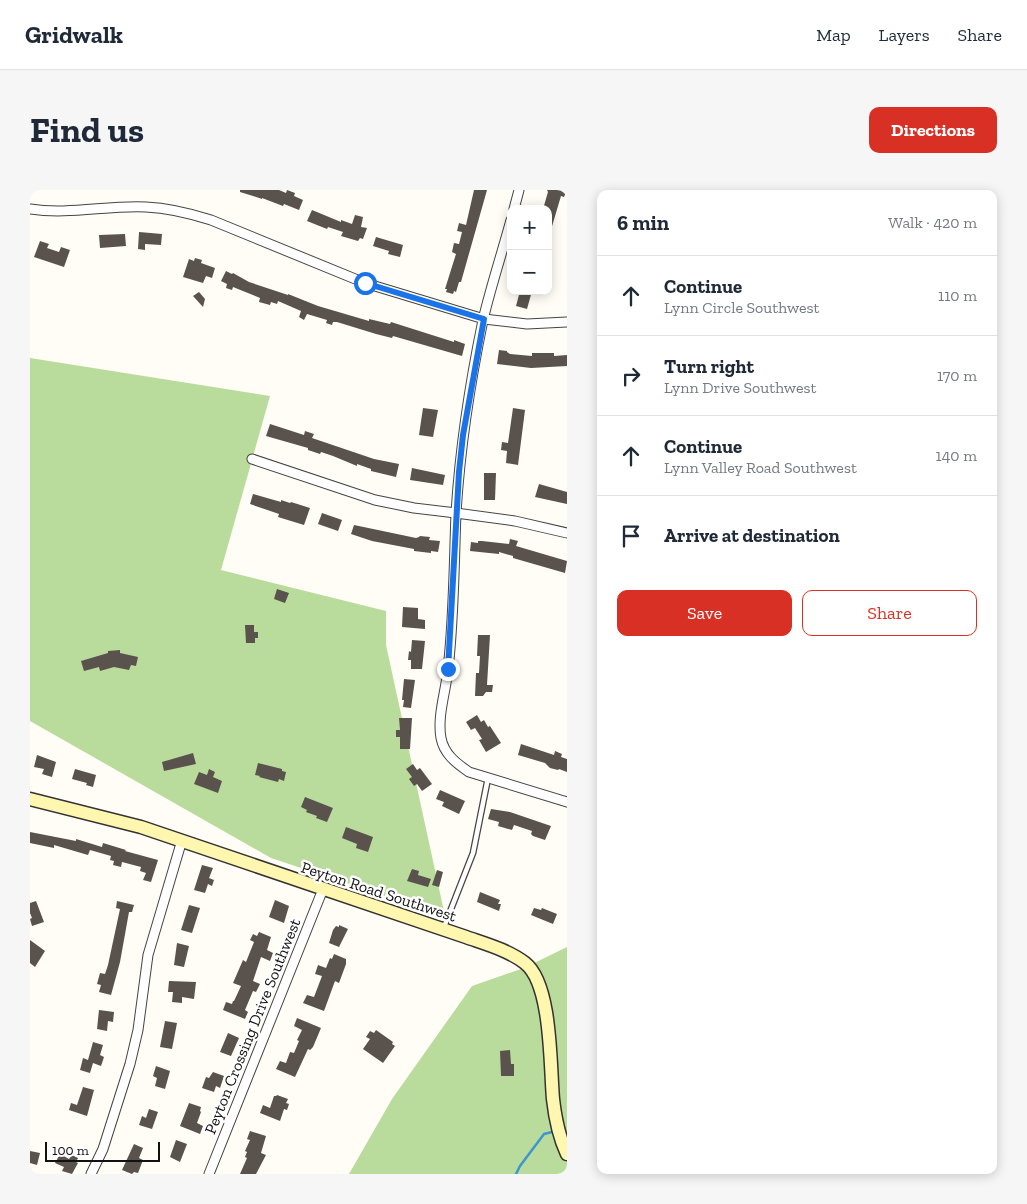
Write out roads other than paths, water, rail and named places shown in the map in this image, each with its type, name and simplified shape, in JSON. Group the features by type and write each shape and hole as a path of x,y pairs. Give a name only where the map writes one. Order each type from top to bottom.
{"street":[{"path":"515,205 519,190"},
{"path":"30,209 46,211 145,206 185,212 211,220 365,283 484,319 527,324 567,322"},
{"path":"507,235 484,319 463,435 456,513 448,669 440,726 441,738 446,751 455,763 469,772 567,802"},
{"path":"252,459 375,500 414,508 515,520 567,533"},
{"name":"Peyton Road Southwest","path":"30,799 141,827 182,840 443,929 504,951 525,963 536,977 543,1000 549,1036 553,1100 557,1122 567,1154"},
{"path":"91,1174 102,1149 130,1064 138,1030 148,955 182,840"},
{"name":"Peyton Crossing Drive Southwest","path":"209,1174 323,889"}],"lane":[{"path":"443,929 473,853 488,778"}],"waterway":[{"path":"516,1174 544,1134 556,1131"}]}
